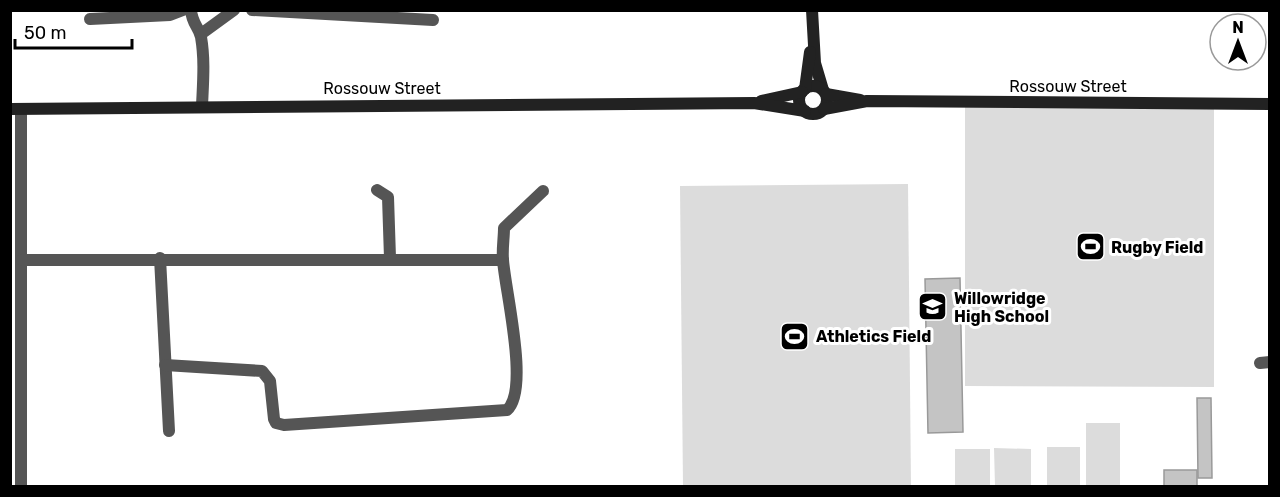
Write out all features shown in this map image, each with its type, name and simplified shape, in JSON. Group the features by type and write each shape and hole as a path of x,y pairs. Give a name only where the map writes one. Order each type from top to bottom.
{"main road":[{"path":"812,10 815,63 827,102 824,109 812,114 805,111 800,104 813,39"},
{"path":"803,91 812,86 825,92"},
{"name":"Rossouw Street","path":"754,103 803,91"},
{"name":"Rossouw Street","path":"825,92 867,101"},
{"name":"Rossouw Street","path":"824,109 867,101 1269,104"},
{"name":"Rossouw Street","path":"16,109 754,103 805,111"}],"street":[{"path":"90,19 170,15 183,10"},
{"path":"191,10 192,23 201,34 204,64 202,106"},
{"path":"201,34 234,10"},
{"path":"252,10 433,20"},
{"path":"16,109 16,204 22,260 16,395 21,486"},
{"path":"377,190 388,197 390,258"},
{"path":"165,365 262,371 270,381 274,419 276,423 284,425 507,410 515,399 516,335 503,260 504,228 543,191"},
{"path":"22,260 160,258 503,260"},
{"path":"160,258 170,430"}],"shaded area":[{"name":"Rugby Field","path":"965,106 1214,107 1214,387 965,386"},
{"name":"Athletics Field","path":"908,184 911,486 683,486 680,186"},
{"path":"1086,423 1120,423 1120,486 1086,486"},
{"path":"1047,447 1080,447 1080,486 1047,486"},
{"path":"994,448 1031,449 1031,486 995,486"},
{"path":"955,449 990,449 990,486 955,486"}],"building":[{"path":"960,278 963,432 928,433 925,279"},
{"path":"1197,398 1211,398 1212,478 1198,478"},
{"path":"1164,470 1197,470 1197,486 1164,486"}],"place":[{"name":"Rugby Field","path":"1090,247"},
{"name":"Willowridge High School","path":"933,307"},
{"name":"Athletics Field","path":"795,336"}]}
